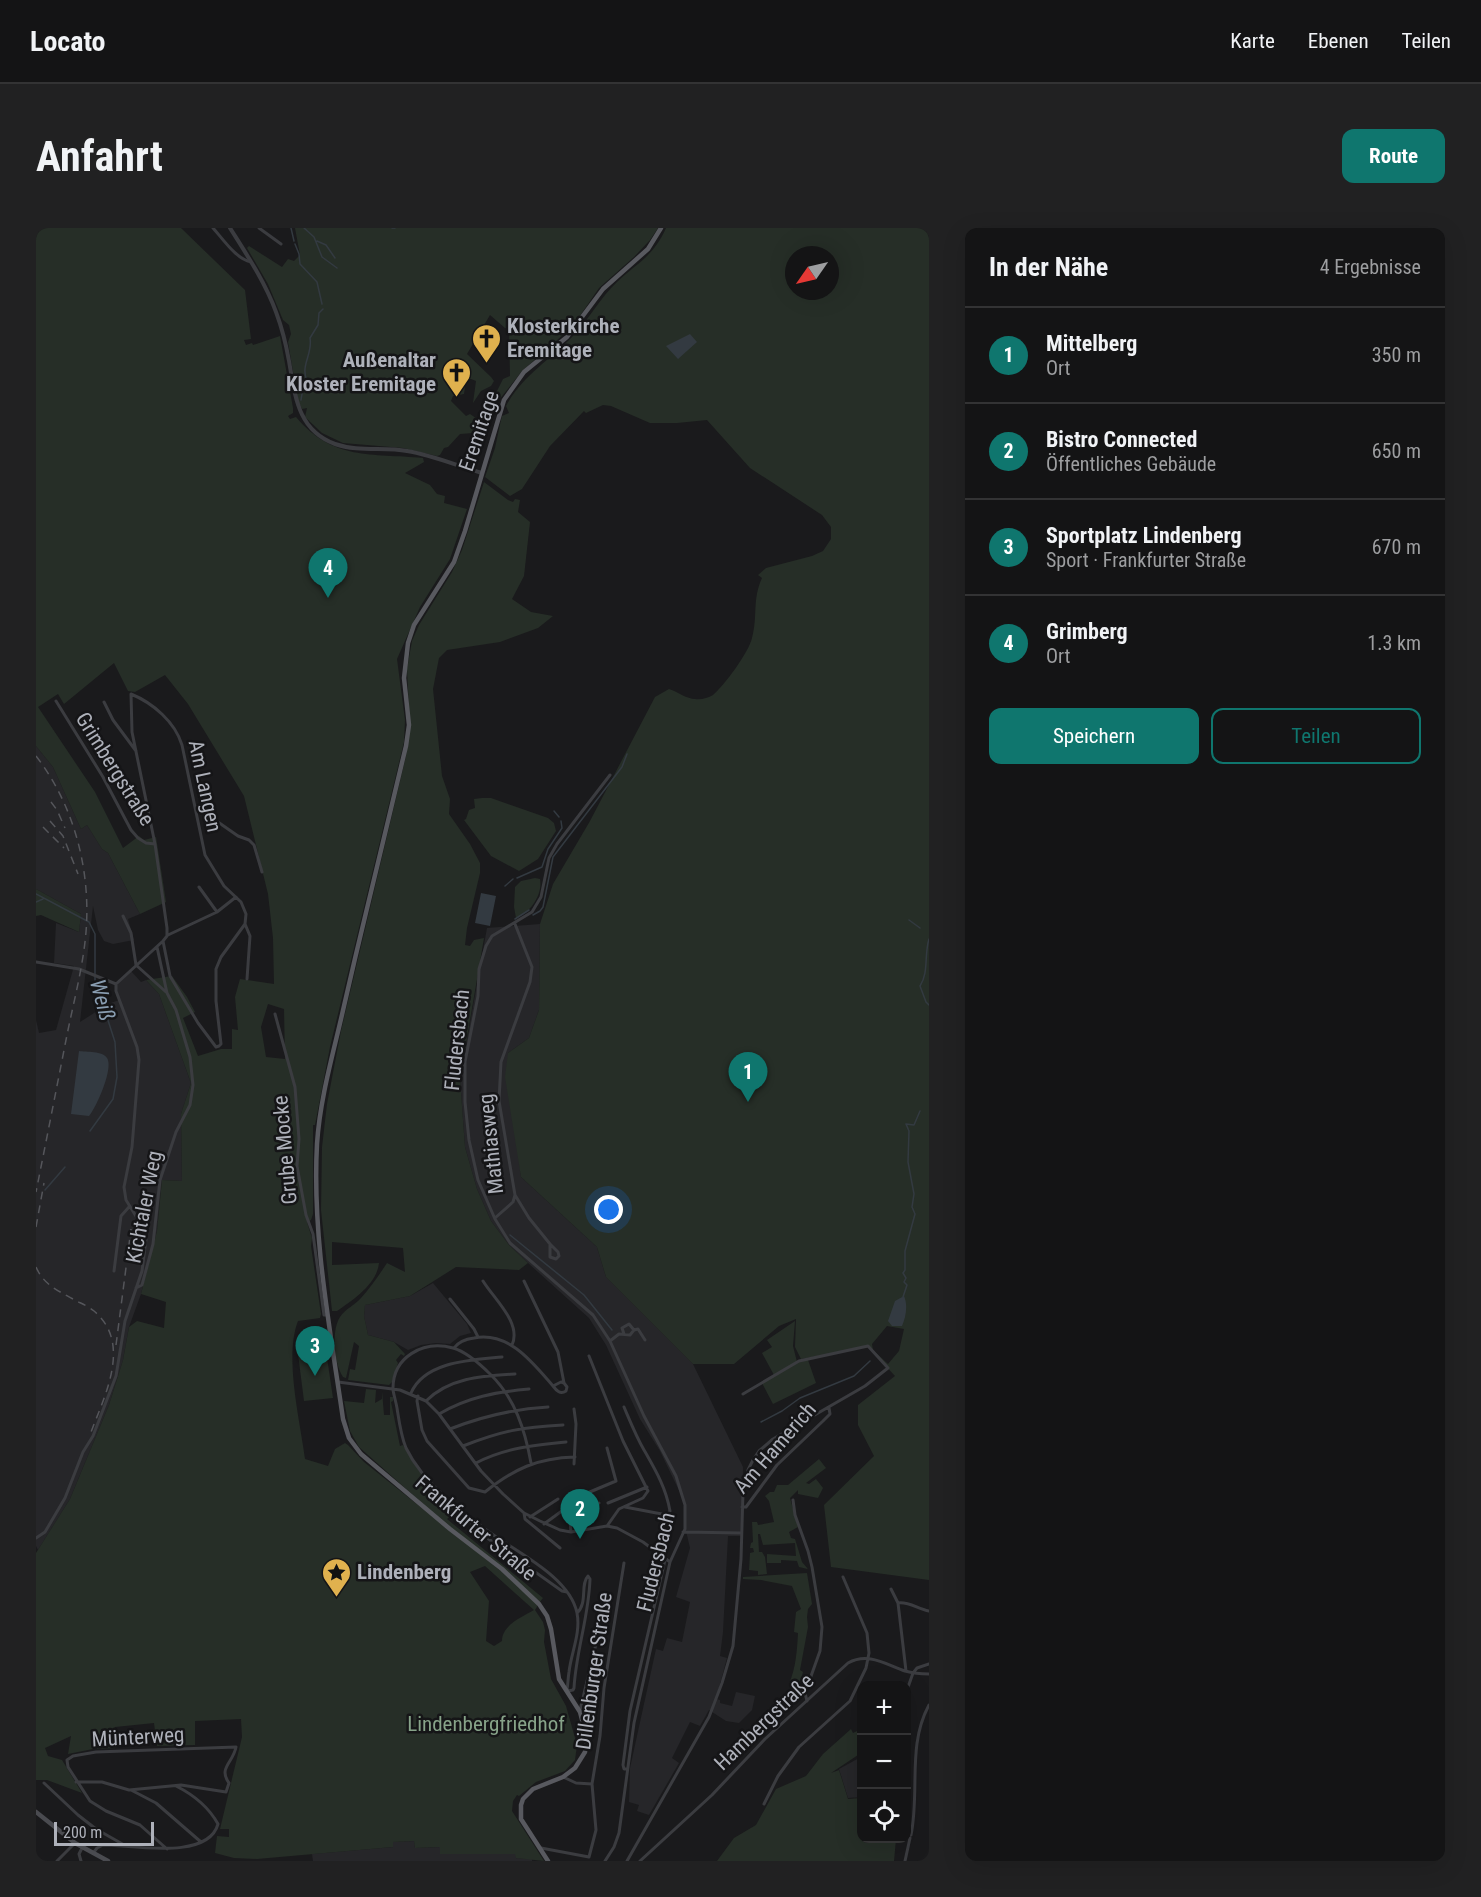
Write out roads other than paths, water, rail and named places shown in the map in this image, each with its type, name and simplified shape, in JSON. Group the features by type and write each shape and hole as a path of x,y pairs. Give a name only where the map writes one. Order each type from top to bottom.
{"main road":[{"name":"Eremitage","path":"327,1306 319,1240 316,1184 317,1142 324,1097 406,746 408,724 404,678 408,643 414,626 454,562 499,412 514,384 524,372 567,337 603,289 648,249 661,228"},
{"name":"Frankfurter Straße","path":"327,1306 347,1432 361,1454 450,1529 502,1569 539,1604 549,1622 559,1679 580,1712 586,1746 579,1763 563,1777 533,1789 523,1799 521,1805 521,1819 548,1861"},
{"path":"37,1815 75,1844 108,1861"}],"street":[{"path":"213,228 235,252 247,262 251,262"},
{"path":"231,228 264,285 283,331 297,407 303,419 314,431 326,440 341,446 406,450 482,473"},
{"path":"258,228 281,244"},
{"name":"Am Langen","path":"136,751 132,732 131,694 167,717 176,729 182,745 207,861 224,886 236,897"},
{"name":"Grimbergstraße","path":"56,701 103,777 131,830 146,843 154,844"},
{"path":"104,702 113,720 136,751 154,844 167,936"},
{"name":"Fludersbach","path":"610,775 556,844 549,858 541,897 532,912 492,936 486,946 479,969 478,996 465,1062 465,1102 469,1140 478,1180 495,1219 510,1243 593,1315 610,1341 644,1416 676,1476 685,1505 686,1517 683,1532 670,1562 625,1770"},
{"path":"195,806 208,817 254,844 262,872"},
{"path":"199,887 217,912"},
{"path":"114,1271 121,1216 129,1207 124,1187 132,1147 139,1060 137,1047 116,991 116,984 167,936 217,912 236,897 244,908 245,924 250,936 247,979"},
{"path":"123,916 131,933 136,965"},
{"path":"163,941 167,964 174,984 216,1047 221,1044 215,994 216,969 221,957 245,924"},
{"name":"Mathiasweg","path":"495,1219 513,1203 515,1195 499,1101 501,1062 530,982 532,967 515,924"},
{"name":"Kichtaler Weg","path":"136,1288 142,1285 151,1259 157,1197 162,1173 176,1132 190,1105 193,1092 190,1057 176,1010 167,993 157,947"},
{"path":"36,962 74,969 116,984"},
{"name":"Kichtaler Weg","path":"136,965 167,993"},
{"name":"Grube Mocke","path":"275,1014 295,1088 299,1139 297,1166 306,1215 313,1234 324,1315 328,1315"},
{"path":"515,1195 529,1218 549,1244 558,1251 559,1256 556,1259 550,1257 549,1244"},
{"name":"Kichtaler Weg","path":"36,1538 45,1532 65,1498 116,1377 123,1330 142,1271 146,1239 142,1226 129,1207"},
{"path":"483,1281 512,1323 514,1337 512,1345"},
{"path":"454,1348 462,1341 478,1337 500,1340 512,1345 562,1393 567,1388 558,1352 524,1281"},
{"path":"450,1299 478,1337"},
{"path":"624,1334 622,1328 626,1324 632,1325 634,1330"},
{"path":"634,1330 638,1329 645,1340"},
{"path":"610,1341 619,1334 630,1335 634,1330"},
{"path":"531,1463 523,1427 515,1409 491,1375 475,1360 454,1348 432,1346 408,1354 396,1372 393,1389 405,1445 412,1458 434,1485 465,1513 550,1575 567,1592 577,1613 578,1629 566,1691 574,1688 589,1600 590,1579 588,1576 584,1580 582,1605 577,1613"},
{"path":"627,1861 709,1717 720,1690 733,1646 743,1492 748,1470 759,1451 773,1439 866,1386 888,1368 868,1346 799,1361 743,1394"},
{"path":"590,1356 623,1441 646,1487 646,1495 616,1512 612,1522 607,1526"},
{"path":"411,1393 414,1385 431,1371 464,1361 502,1357"},
{"path":"426,1401 432,1394 447,1385 468,1378 515,1374"},
{"path":"553,1386 564,1383"},
{"path":"338,1384 393,1389 418,1396 439,1414 494,1484 524,1513 560,1530 571,1532 607,1526 617,1528 643,1542 670,1562"},
{"path":"439,1414 470,1399 529,1389"},
{"path":"418,1396 424,1436 453,1473 469,1488 485,1492 512,1472 531,1463 575,1456"},
{"path":"450,1429 490,1414 515,1409 548,1407"},
{"path":"624,1407 644,1450 663,1482 668,1494 670,1511 667,1515 624,1507"},
{"name":"Am Hamerich","path":"742,1507 746,1507 777,1465 824,1421 830,1414 829,1407"},
{"path":"574,1408 576,1424 574,1464"},
{"path":"463,1446 490,1435 523,1427 563,1425"},
{"path":"478,1465 486,1458 528,1446 566,1442"},
{"path":"542,1522 585,1494 616,1481 607,1449"},
{"path":"608,1503 646,1487"},
{"path":"532,1517 558,1499"},
{"path":"793,1500 795,1515 810,1559 822,1627 818,1662 805,1694 807,1701"},
{"path":"571,1532 570,1521 599,1503"},
{"path":"465,1513 467,1520 483,1535 562,1592 567,1592"},
{"path":"524,1513 525,1519 560,1548"},
{"path":"683,1532 741,1533"},
{"name":"Fludersbach","path":"605,1861 614,1847 624,1809 630,1711 665,1560"},
{"name":"Dillenburger Straße","path":"592,1784 600,1736 607,1665 624,1563"},
{"path":"764,1804 778,1776 799,1747 850,1701 866,1668 868,1643 866,1629 843,1577"},
{"path":"891,1589 898,1603 906,1671"},
{"path":"898,1603 904,1602 929,1611"},
{"path":"580,1712 597,1640"},
{"path":"868,1658 913,1673 929,1674"},
{"name":"Hambergstraße","path":"640,1861 681,1825 765,1739 848,1663 868,1658"},
{"path":"910,1681 917,1668 929,1664"},
{"path":"905,1860 914,1821 916,1747 929,1705"},
{"name":"Münterweg","path":"76,1782 67,1764 69,1757 77,1755 96,1752 236,1747 233,1758 224,1772 229,1783 226,1792 174,1785"},
{"path":"539,1847 589,1857 596,1830 592,1784 576,1783 563,1777"},
{"path":"76,1782 102,1782 129,1790 156,1803 201,1842"},
{"path":"76,1782 95,1805 140,1825 167,1849"},
{"path":"44,1783 96,1829 127,1847"},
{"path":"93,1854 103,1845 167,1849 187,1847 213,1835 218,1824 202,1803 174,1785 129,1790"},
{"path":"57,1861 75,1844"},
{"path":"81,1861 79,1854 82,1848"}],"waterway":[{"path":"291,228 294,241"},
{"path":"304,228 314,237 322,257 337,268"},
{"path":"317,241 326,245 335,258"},
{"path":"295,244 300,264 317,282 322,304"},
{"path":"301,400 307,381 305,370 310,338 318,325 319,313 323,309"},
{"name":"Fludersbach","path":"533,915 543,907 553,857 622,767 627,754"},
{"path":"554,811 559,817"},
{"path":"517,878 542,867 548,849 562,828 561,821"},
{"path":"505,886 513,879"},
{"name":"Weiß","path":"36,894 89,922 95,934 95,980 115,1042 117,1077 113,1099 90,1131"},
{"path":"36,902 43,899"},
{"name":"Fludersbach","path":"515,919 529,910"},
{"path":"909,920 920,928"},
{"path":"929,939 923,981 920,986 929,1005"},
{"path":"903,1297 907,1285 904,1282 906,1278 903,1273 905,1251 915,1214 912,1207 914,1194 908,1162 909,1131 906,1124 914,1125 920,1111"},
{"name":"Weiß","path":"45,1190 65,1167"},
{"name":"Fludersbach","path":"510,1235 584,1295 612,1330"},
{"path":"761,1422 800,1398 854,1376 870,1361"}],"railway":[{"path":"36,756 61,795 70,817 82,862 87,909 85,946 36,1192"},
{"path":"51,802 65,828"},
{"path":"50,821 63,836 78,874"},
{"path":"43,827 64,848"},
{"path":"36,1227 44,1183"},
{"path":"116,1345 131,1229"},
{"path":"36,1267 52,1286 94,1311 105,1324 112,1338 112,1370 91,1432"}],"place":[{"name":"Klosterkirche Eremitage","path":"486,364"},
{"name":"Außenaltar Kloster Eremitage","path":"457,398"},
{"name":"Grimberg","path":"328,598"},
{"name":"Mittelberg","path":"748,1102"},
{"name":"Sportplatz Lindenberg","path":"315,1376"},
{"name":"Bistro Connected","path":"580,1539"},
{"name":"Lindenberg","path":"336,1598"}],"park label":[{"name":"Lindenbergfriedhof","path":"486,1724"}]}
